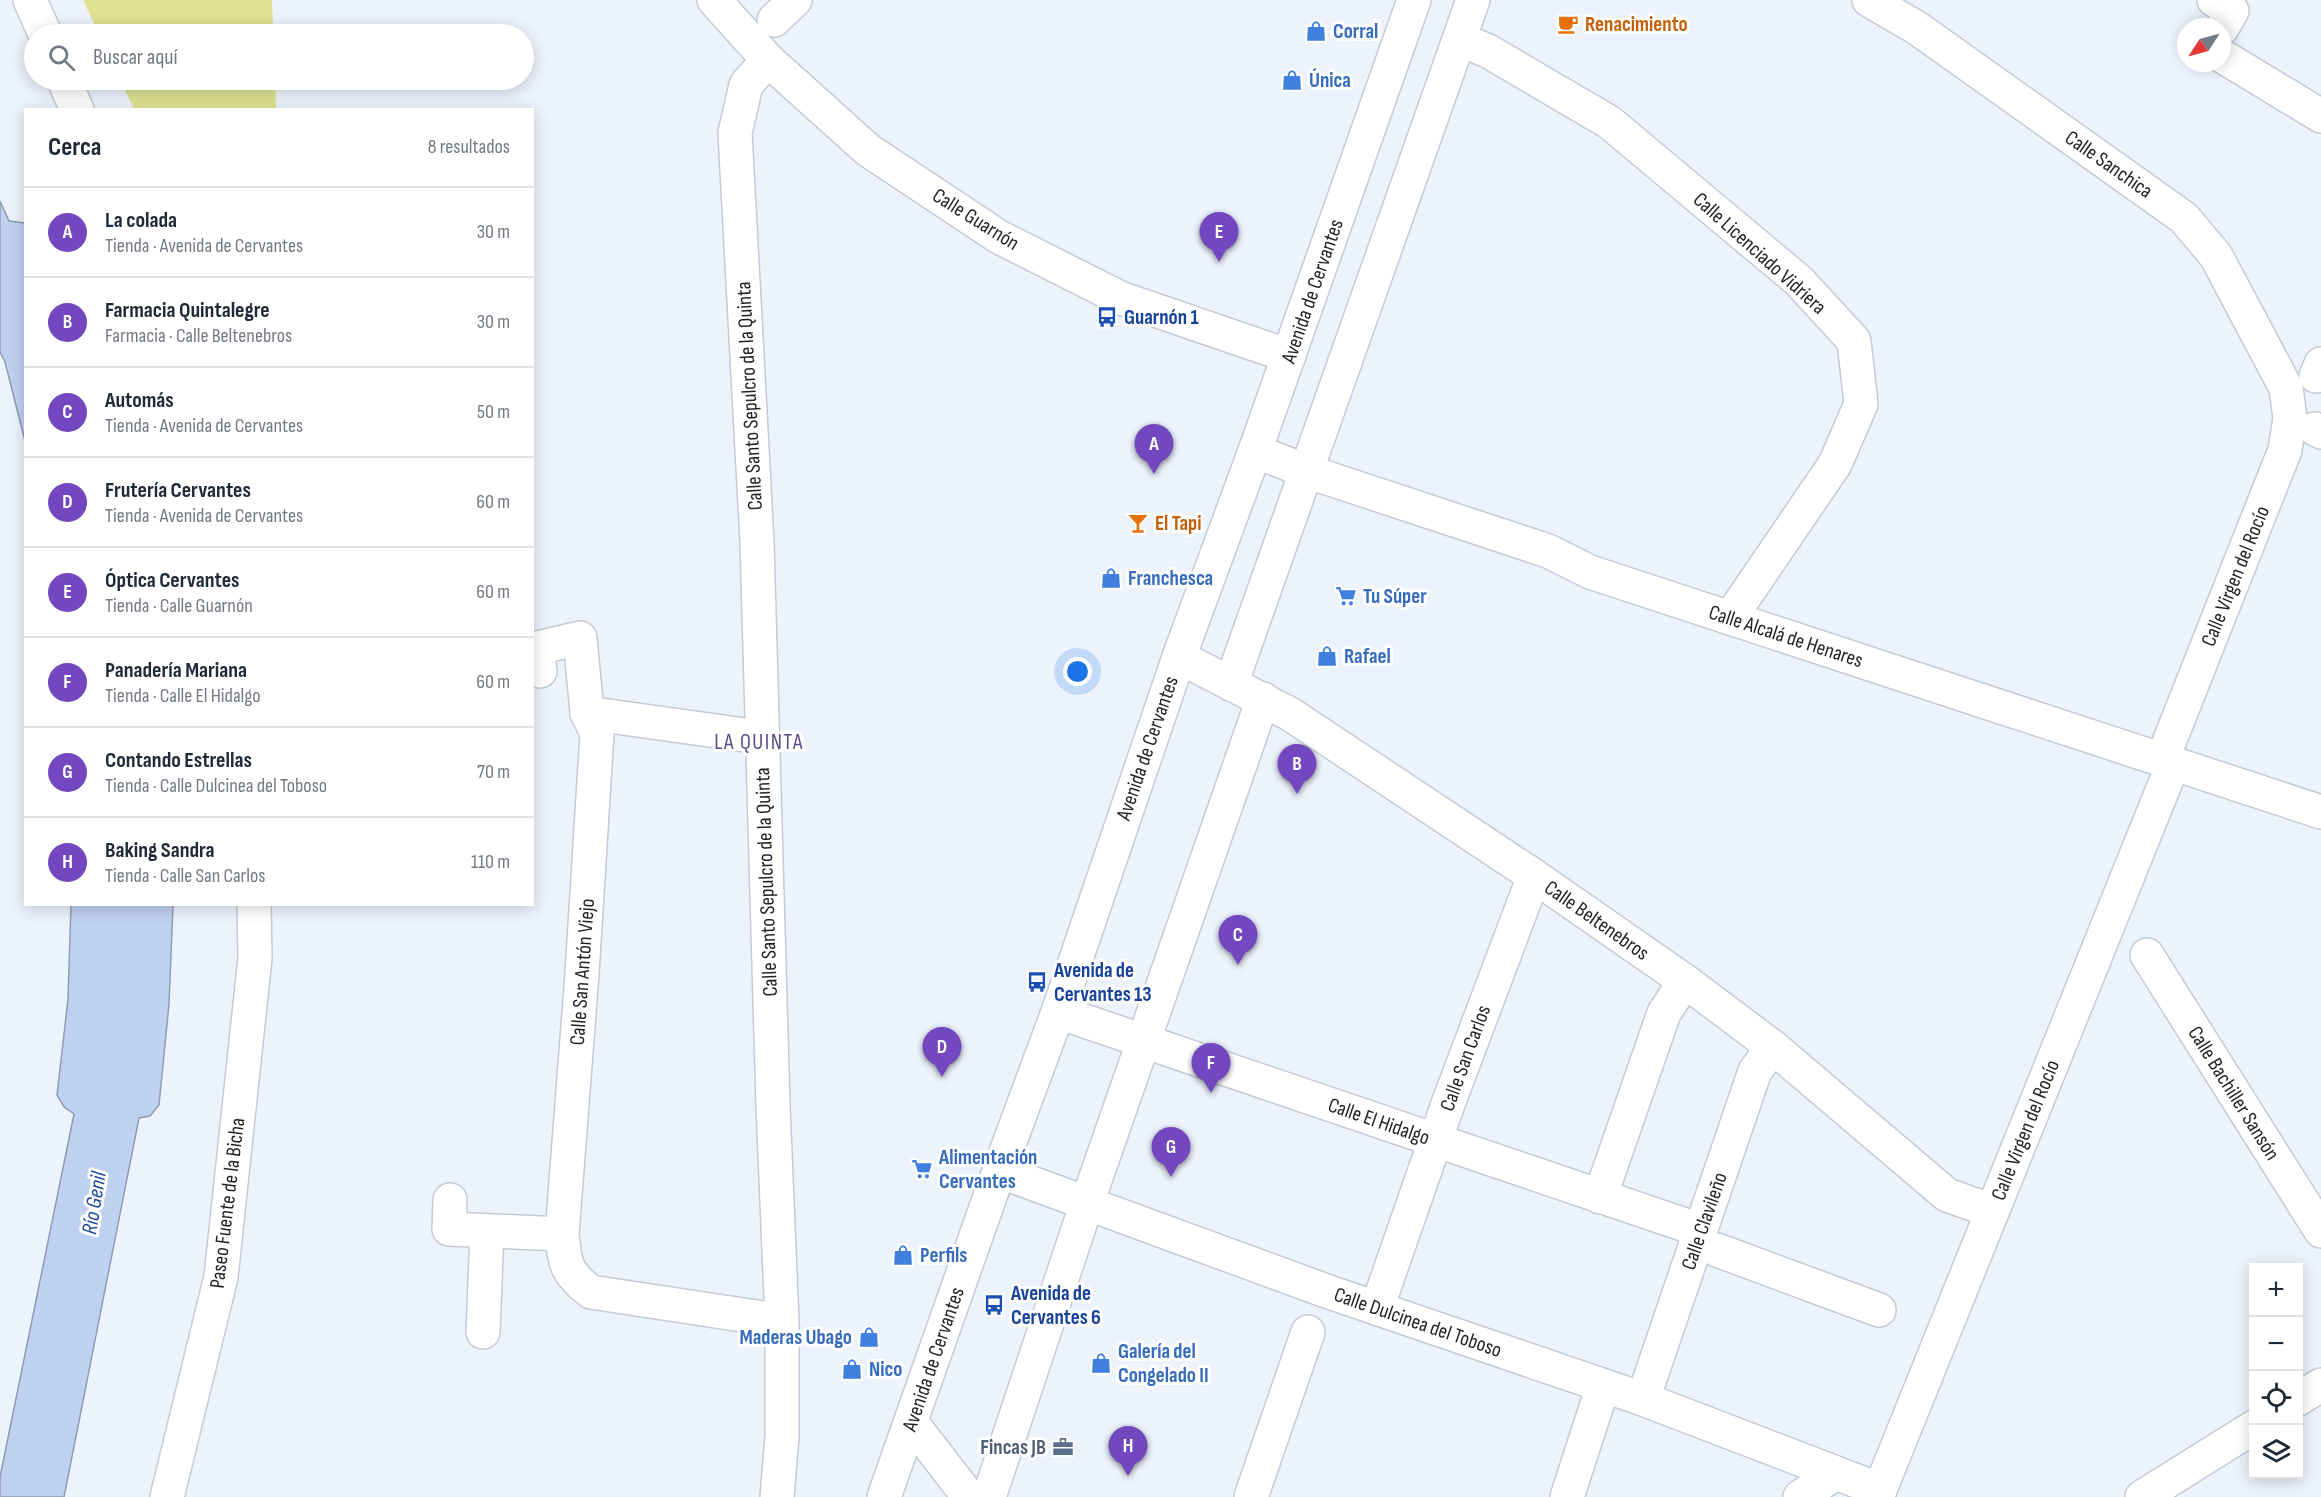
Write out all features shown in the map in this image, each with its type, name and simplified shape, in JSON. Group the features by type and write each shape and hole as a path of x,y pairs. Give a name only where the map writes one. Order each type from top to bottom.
{"street":[{"path":"30,0 41,24"},
{"name":"Calle Guarnón","path":"714,0 768,60 868,150 999,237 1120,298 1289,356"},
{"name":"Avenida de Cervantes","path":"884,1497 999,1171 1058,1012 1179,657 1289,356 1414,0"},
{"path":"1231,684 1473,0"},
{"name":"Calle Sanchica","path":"1869,0 1917,28 2184,218 2216,256 2286,388"},
{"path":"2214,0 2232,10 2227,18"},
{"name":"Calle Licenciado Vidriera","path":"1459,39 1488,51 1609,122 1799,281 1854,341 1861,404 1835,464 1730,618"},
{"name":"Calle Santo Sepulcro de la Quinta","path":"768,60 746,85 735,133 757,542 771,1047 782,1321 782,1436 777,1497"},
{"path":"2231,61 2321,116"},
{"path":"68,90 76,108"},
{"name":"Calle Virgen del Rocío","path":"1879,1493 2167,762 2285,450 2290,418 2286,388"},
{"name":"Calle Alcalá de Henares","path":"1255,451 1306,471 1548,551 1590,572 2321,812"},
{"name":"Calle San Antón Viejo","path":"540,671 537,648 580,638 586,713 597,733 582,974 562,1234 564,1259 574,1279 591,1292 782,1321"},
{"name":"Calle Beltenebros","path":"1179,657 1290,714 1534,876 1685,981 1773,1047 1947,1195 1992,1211"},
{"path":"989,1497 1087,1203 1263,699"},
{"path":"586,713 745,735"},
{"name":"Calle San Carlos","path":"1377,1308 1534,876"},
{"name":"Paseo Fuente de la Bicha","path":"166,1497 221,1277 255,958 254,906"},
{"name":"Calle Bachiller Sansón","path":"2146,955 2321,1231"},
{"path":"1600,1197 1658,1027 1664,1013 1685,981"},
{"name":"Calle El Hidalgo","path":"1058,1012 1600,1197 1879,1310"},
{"name":"Calle Clavileño","path":"1643,1399 1709,1240 1755,1071 1773,1047"},
{"name":"Calle Dulcinea del Toboso","path":"999,1171 1377,1308 1643,1399 1836,1473 1879,1493"},
{"path":"450,1200 449,1229 562,1234"},
{"path":"483,1332 487,1231"},
{"path":"1251,1497 1308,1332"},
{"path":"2303,1396 2321,1385"},
{"path":"1567,1497 1604,1386"},
{"path":"911,1422 969,1497"},
{"path":"2142,1497 2249,1430"},
{"path":"1800,1497 1836,1473"}],"green space":[{"path":"83,0 272,0 273,24 94,24"},
{"path":"125,90 275,90 276,108 134,108"}],"water":[{"path":"0,201 9,221 24,223 24,437 5,362 0,352"},
{"name":"Río Genil","path":"71,906 173,906 169,1004 159,1105 150,1116 139,1118 64,1497 0,1497 0,1477 74,1114 64,1107 57,1095 68,999"}],"place":[{"name":"Renacimiento","path":"1568,24"},
{"name":"Corral","path":"1316,31"},
{"name":"Única","path":"1292,80"},
{"name":"Óptica Cervantes","path":"1219,262"},
{"name":"Guarnón 1","path":"1107,317"},
{"name":"La colada","path":"1154,474"},
{"name":"El Tapi","path":"1138,523"},
{"name":"Franchesca","path":"1111,578"},
{"name":"Tu Súper","path":"1346,596"},
{"name":"Rafael","path":"1327,656"},
{"name":"Farmacia Quintalegre","path":"1297,794"},
{"name":"Automás","path":"1238,965"},
{"name":"Avenida de Cervantes 13","path":"1037,982"},
{"name":"Frutería Cervantes","path":"942,1077"},
{"name":"Panadería Mariana","path":"1211,1093"},
{"name":"Alimentación Cervantes","path":"922,1169"},
{"name":"Contando Estrellas","path":"1171,1177"},
{"name":"Perfils","path":"903,1255"},
{"name":"Avenida de Cervantes 6","path":"994,1305"},
{"name":"Maderas Ubago","path":"869,1337"},
{"name":"Galería del Congelado II","path":"1101,1363"},
{"name":"Nico","path":"852,1369"},
{"name":"Fincas JB","path":"1063,1447"},
{"name":"Baking Sandra","path":"1128,1476"}],"district":[{"name":"LA QUINTA","path":"759,741"}]}
